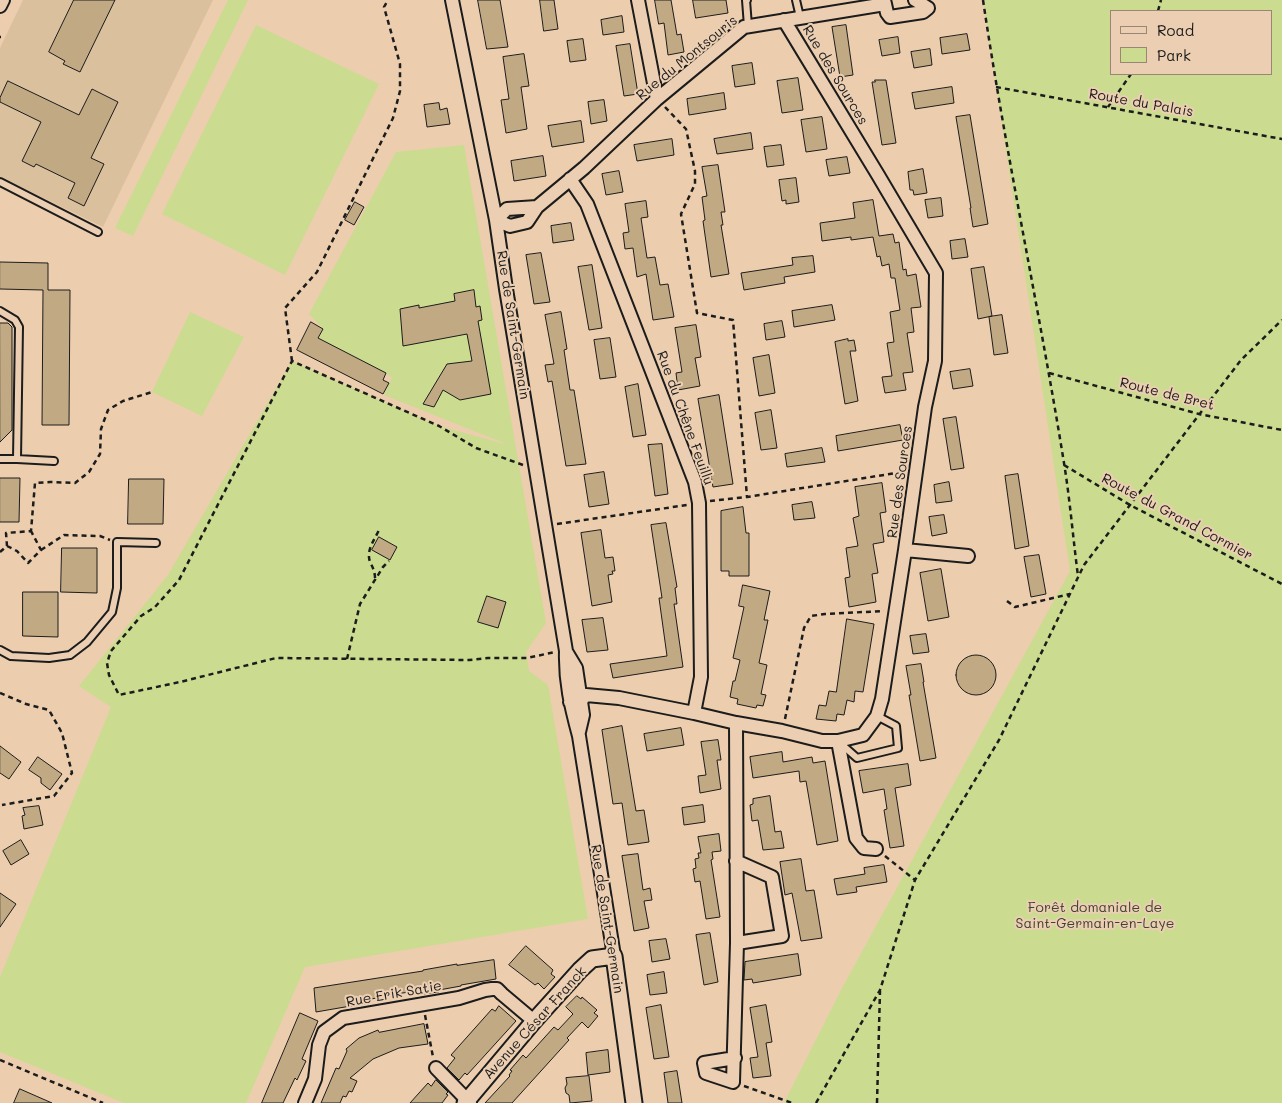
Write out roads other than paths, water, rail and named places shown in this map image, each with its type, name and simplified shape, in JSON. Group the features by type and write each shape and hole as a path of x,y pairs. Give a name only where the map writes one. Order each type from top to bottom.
{"street":[{"path":"0,6 3,0"},
{"name":"Rue de Saint-Germain","path":"452,0 496,220 566,651 566,669 575,701 583,715 578,736 614,956 634,1103"},
{"path":"638,0 657,99"},
{"path":"884,2 890,17 923,12 928,8 915,0"},
{"name":"Rue du Montsouris","path":"496,220 507,210 537,206 570,179 657,99 744,27 884,2"},
{"name":"Rue des Sources","path":"575,701 586,695 619,698 822,741 838,741 863,735 877,716 882,699 925,407 934,361 936,273 784,20"},
{"name":"Rue du Chêne Feuillu","path":"570,179 587,204 694,482 699,503 701,677 694,713"},
{"path":"905,550 968,556"},
{"path":"735,1058 704,1063 706,1073 733,1082 735,1058 737,942 736,724"},
{"path":"838,741 856,838 864,848 876,849"},
{"path":"736,861 772,877 782,936 737,942"},
{"name":"Avenue César Franck","path":"467,1102 534,1021 580,970 592,959 614,956"},
{"name":"Rue Erik Satie","path":"305,1103 315,1079 319,1045 324,1032 343,1018 459,998 485,990 497,989 534,1021"},
{"path":"436,1068 467,1102"}],"lane":[{"path":"747,0 748,26"},
{"path":"796,0 800,17"},
{"path":"0,182 98,232"},
{"path":"0,311 16,320 19,327 17,459"},
{"path":"0,459 54,461"},
{"path":"0,650 11,656 49,658 70,655 87,642 112,612 117,588 118,542 156,543"},
{"path":"838,741 857,758 898,748 896,726 877,716"}],"park label":[{"name":"Forêt domaniale de Saint-Germain-en-Laye","path":"1095,916"}]}
